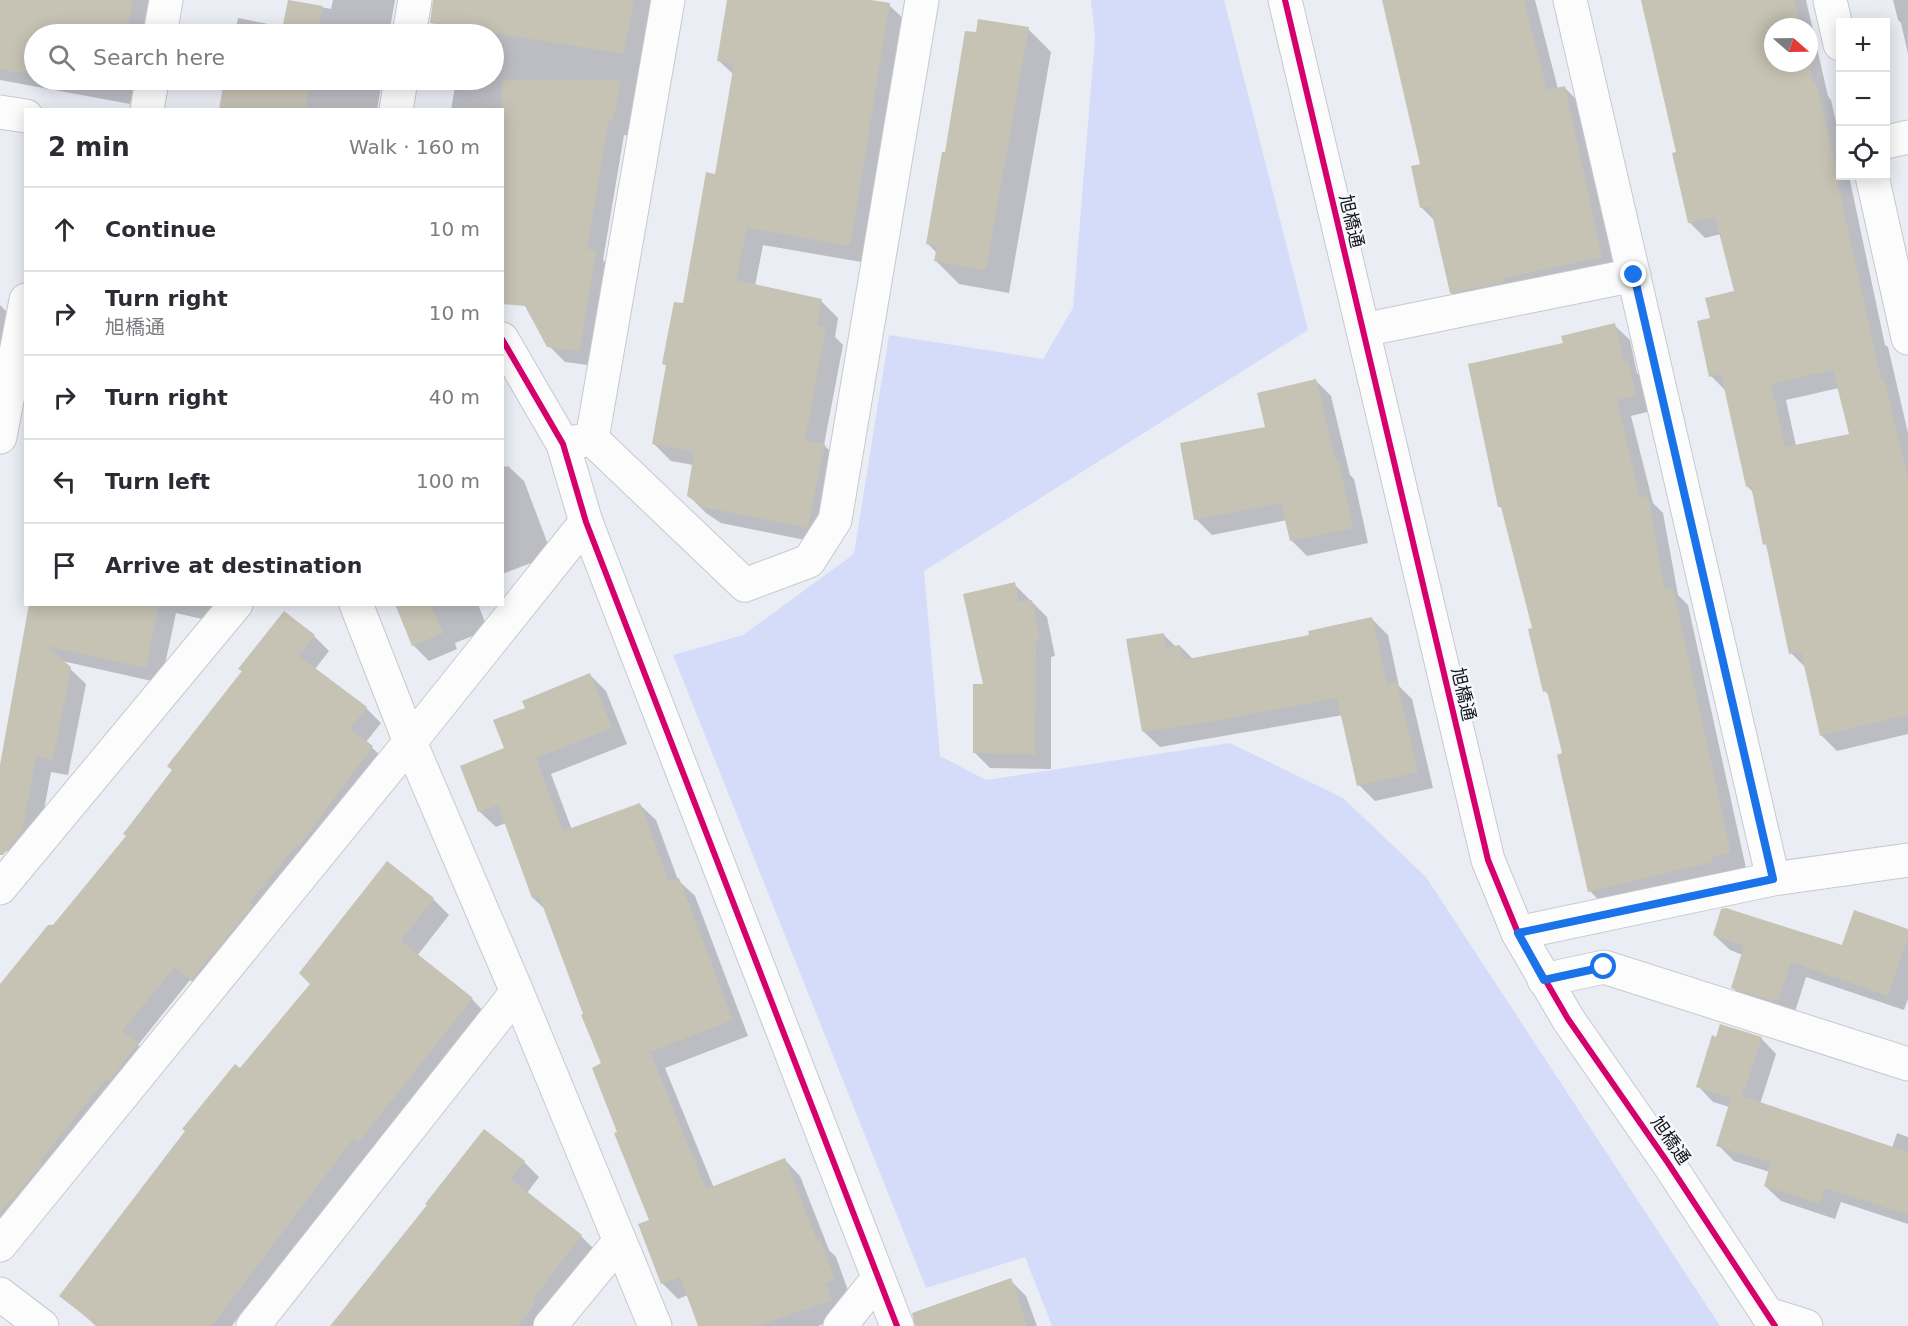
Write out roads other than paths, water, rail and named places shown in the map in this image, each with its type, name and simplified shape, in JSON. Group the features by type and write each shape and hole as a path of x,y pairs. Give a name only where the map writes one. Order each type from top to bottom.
{"street":[{"path":"162,24 166,0"},
{"path":"411,24 415,0"},
{"path":"668,0 578,441 586,522 877,1280 897,1326"},
{"path":"504,342 578,441 745,585 809,561 835,520 922,0"},
{"name":"旭橋通","path":"1285,0 1488,860 1518,933 1544,980 1771,1320"},
{"path":"1570,0 1773,879"},
{"path":"1830,0 1836,26"},
{"path":"147,108 150,90"},
{"path":"396,108 399,90"},
{"path":"0,112 24,116"},
{"path":"1890,141 1908,137"},
{"path":"1873,180 1908,338"},
{"path":"1363,330 1634,275"},
{"path":"0,437 21,351 24,320"},
{"path":"0,1245 586,522"},
{"path":"0,888 234,606"},
{"path":"357,606 410,742 517,992 655,1326"},
{"path":"1518,933 1773,879 1908,860"},
{"path":"1544,980 1604,967 1908,1064"},
{"path":"253,1326 517,992"},
{"path":"550,1326 620,1242"},
{"path":"840,1326 877,1280"},
{"path":"0,1294 42,1326"},
{"path":"1771,1320 1806,1326"}]}
